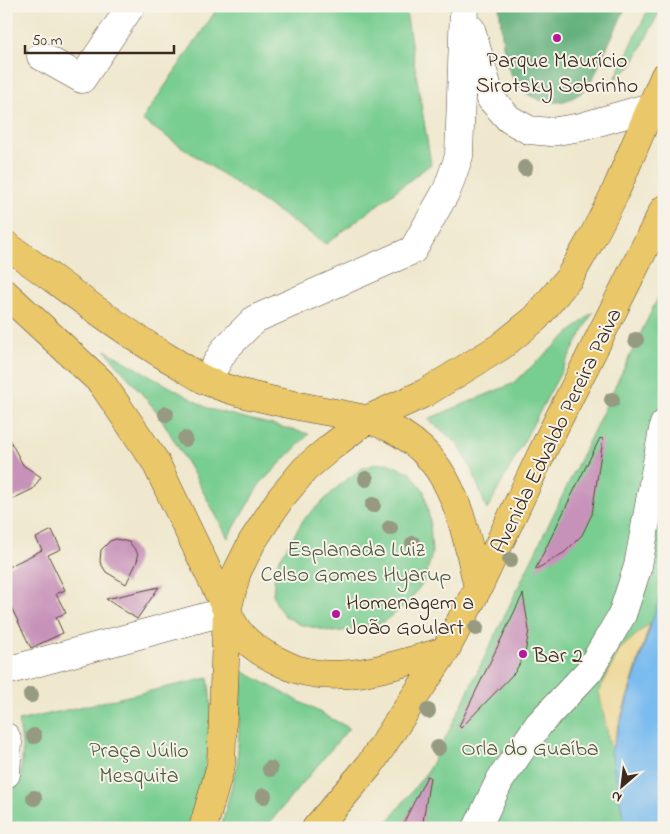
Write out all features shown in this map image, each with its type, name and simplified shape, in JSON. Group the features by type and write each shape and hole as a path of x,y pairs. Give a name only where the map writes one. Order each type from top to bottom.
{"main road":[{"path":"203,828 221,765 226,612 237,572 252,542 280,500 305,469 366,420 425,393 500,347 536,318 569,278 592,238 614,196 664,77"},
{"name":"Avenida Edvaldo Pereira Paiva","path":"316,828 369,766 445,651 478,588 548,438 664,209"},
{"path":"6,245 141,341 206,381 234,392 366,420 386,427 410,440 434,462 452,491 465,525 478,588"},
{"path":"6,294 101,382 155,461 226,612 239,632 253,646 270,657 298,670 315,673 344,674 382,669 445,651"}],"street":[{"path":"41,56 82,79 131,6"},
{"path":"464,6 491,99 509,119 529,130 551,132 581,127 650,107"},
{"path":"206,381 225,349 254,319 413,250 447,190 459,156 464,6"},
{"path":"477,828 500,780 539,724 590,671 622,615 638,566 664,424"},
{"path":"6,671 226,612"},
{"path":"6,737 8,742 6,774"}],"green space":[{"path":"219,6 405,6 431,164 326,244 142,120"},
{"name":"Parque Maurício Sirotsky Sobrinho","path":"499,6 626,6 590,83 584,90 565,101 548,102 532,97 521,89 513,78 507,65 504,51"},
{"path":"650,6 662,6 632,66 615,79"},
{"name":"Orla do Guaíba","path":"664,285 664,671 625,828 383,828 427,772 448,733"},
{"path":"593,312 487,510 473,472 458,444 428,419 512,384"},
{"path":"105,350 209,409 309,434 259,485 228,538 158,413"},
{"name":"Esplanada Luiz Celso Gomes Hyarup","path":"387,463 410,472 424,491 430,521 432,554 424,581 406,605 383,622 366,628 333,632 299,624 285,616 277,606 273,594 276,565 304,519 342,483 361,469 375,464"},
{"path":"242,671 349,728 265,828 221,828 237,765"},
{"name":"Praça Júlio Mesquita","path":"208,678 211,717 208,754 190,828 6,828 6,804 20,775 22,760 22,744 18,721"}],"sand":[{"path":"650,623 611,751 599,691 620,649"}],"water":[{"path":"664,583 664,828 625,828 611,751"}],"building":[{"path":"6,433 23,465 41,477 33,489 6,502"},
{"path":"600,438 603,439 592,514 582,535 565,552 535,570"},
{"path":"52,530 61,549 48,555 65,590 56,594 66,613 56,617 63,633 31,648 6,597 6,568 42,550 36,538"},
{"path":"116,539 129,542 137,552 136,564 126,584 106,572 100,562 101,550 110,541"},
{"path":"159,587 137,619 106,599"},
{"path":"523,594 529,630 525,654 515,672 461,728 459,726"},
{"path":"427,776 430,777 422,828 401,828"}],"waterway":[{"path":"659,170 664,157"}],"place":[{"name":"Parque Maurício Sirotsky Sobrinho","path":"557,38"},
{"name":"Homenagem a João Goulart","path":"336,614"},
{"name":"Bar 2","path":"523,654"}]}
